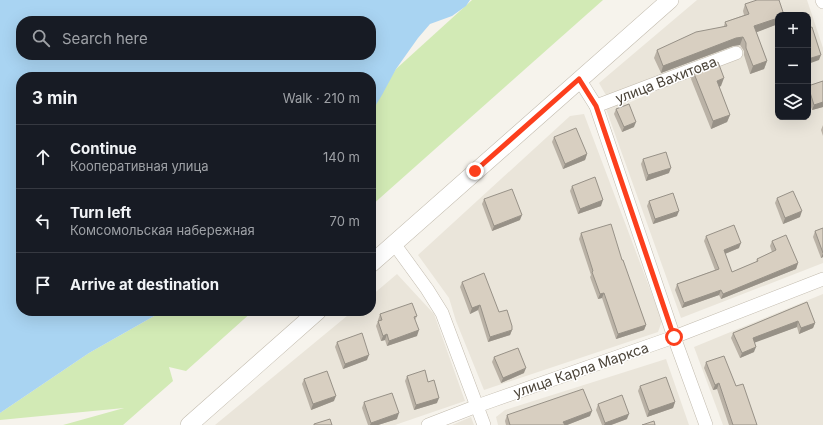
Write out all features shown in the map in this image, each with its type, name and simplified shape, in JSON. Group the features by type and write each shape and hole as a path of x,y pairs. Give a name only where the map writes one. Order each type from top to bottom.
{"street":[{"path":"376,260 395,245 475,171 670,0"},
{"name":"улица Вахитова","path":"596,106 736,53"},
{"path":"579,79 596,106 674,337 706,425"},
{"path":"395,245 427,289 442,313 484,425"},
{"name":"улица Карла Маркса","path":"428,425 674,337 823,279"},
{"path":"189,425 312,316"}],"shaded area":[{"path":"697,0 807,0 811,12 823,48 823,263 681,318 606,109 625,101 626,104 739,55 607,97 599,83"},
{"path":"584,114 662,321 658,332 484,390 456,321 449,298 418,255 570,116"},
{"path":"397,274 434,314 465,401 395,425 215,425 347,316 376,316 376,292"},
{"path":"823,294 823,425 723,425 694,347"},
{"path":"666,359 689,425 498,425 496,417 505,410"},
{"path":"471,417 474,425 452,425"}],"green space":[{"path":"472,0 603,0 376,202 376,99 396,69"},
{"path":"154,316 247,316 186,371 169,367 173,381 123,425 63,425 124,408 0,420 0,413 89,353"}],"water":[{"path":"0,0 470,0 466,6 452,16 430,24 396,69 376,105 376,72 16,72 16,316 154,316 89,353 0,413"}],"building":[{"path":"757,0 779,0 783,12 775,12 775,19 754,26 767,61 753,66 743,37 736,38 663,66 657,50 696,32 727,26 725,22 749,14 745,4"},
{"path":"811,27 821,55 811,58 811,48"},
{"path":"718,62 724,78 717,81 730,115 713,121 693,71"},
{"path":"823,81 823,102 814,105 811,96 811,85"},
{"path":"629,104 636,122 624,127 616,109"},
{"path":"576,128 587,154 565,164 554,137"},
{"path":"666,152 671,168 648,175 643,159"},
{"path":"595,177 603,200 580,209 572,186"},
{"path":"512,189 522,215 494,226 484,199"},
{"path":"793,191 802,211 785,218 777,198"},
{"path":"673,193 679,211 655,219 649,201"},
{"path":"611,224 622,260 646,325 618,334 604,293 600,294 581,233"},
{"path":"734,225 741,243 724,250 732,272 758,261 757,259 776,250 772,241 786,235 798,263 723,294 721,290 684,303 677,284 719,269 706,236"},
{"path":"823,228 823,253 815,231"},
{"path":"484,273 499,312 507,310 512,326 512,330 490,337 480,305 472,308 462,282"},
{"path":"807,302 815,323 801,328 798,321 753,338 756,347 742,353 733,333"},
{"path":"412,303 417,316 414,317 419,330 389,341 387,334 383,336 378,321 382,320 380,314"},
{"path":"362,333 369,355 345,364 337,342"},
{"path":"518,348 526,368 503,378 494,357"},
{"path":"724,356 736,386 743,384 757,425 733,425 719,383 715,385 706,362"},
{"path":"425,370 428,382 434,380 439,398 416,405 407,376"},
{"path":"327,371 336,396 313,404 304,379"},
{"path":"666,377 675,402 649,411 640,386"},
{"path":"583,389 592,411 563,422 565,425 510,425 507,415"},
{"path":"392,393 399,413 371,423 364,402"},
{"path":"622,395 629,414 605,423 598,404"},
{"path":"330,419 332,425 314,425 314,424"},
{"path":"654,421 655,425 642,425"}],"route":[{"path":"475,171 579,79 596,106 674,337"}]}
